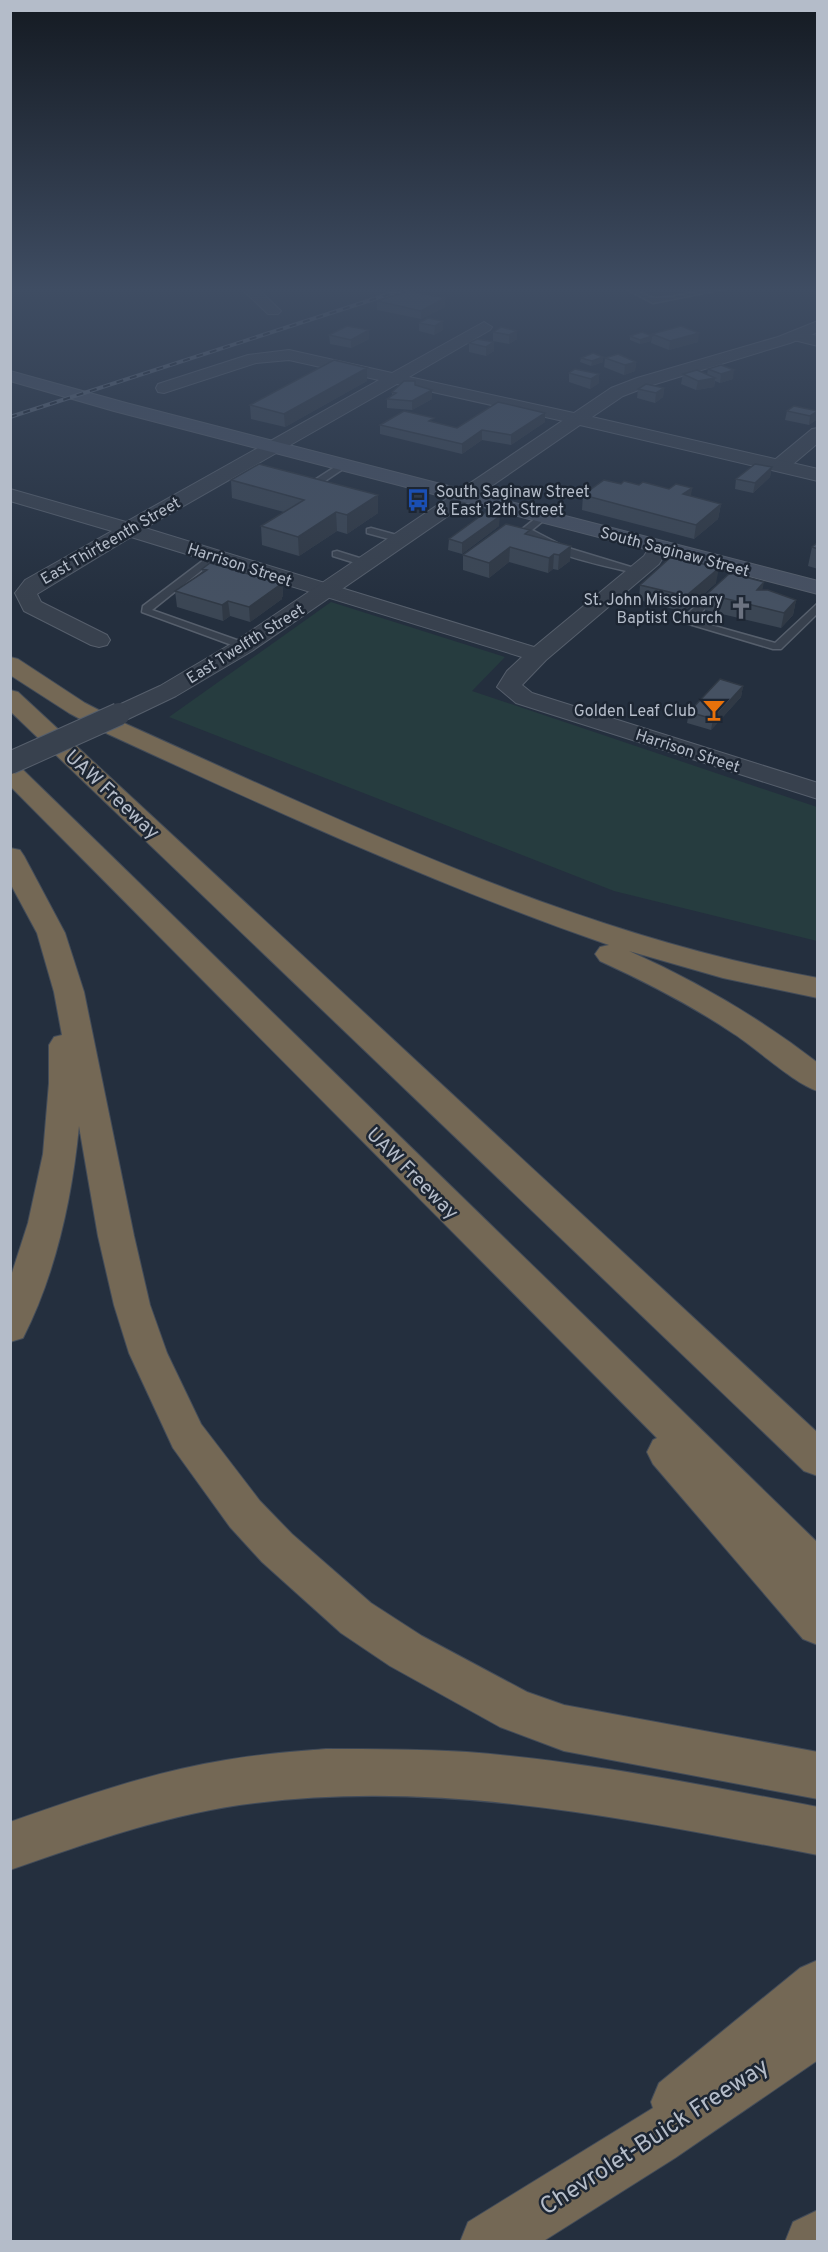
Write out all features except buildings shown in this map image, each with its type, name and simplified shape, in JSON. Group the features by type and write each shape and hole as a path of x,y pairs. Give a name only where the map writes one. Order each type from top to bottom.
{"highway":[{"path":"10,664 77,708 117,729 364,840 493,903 645,969 683,988 759,1035 818,1080"},
{"name":"UAW Freeway","path":"10,697 818,1459"},
{"name":"UAW Freeway","path":"10,771 818,1572"},
{"path":"364,840 503,897 592,930 696,961 818,988"},
{"path":"10,856 51,933 69,992 116,1236 132,1305 148,1353 187,1436 245,1514 277,1548 356,1618 406,1652 516,1711 564,1728 818,1776"},
{"path":"10,1326 43,1242 57,1178 64,1128 66,1084 63,1016 51,933"},
{"path":"488,1247 818,1624"},
{"path":"10,1846 81,1821 193,1791 255,1780 382,1772 462,1777 602,1791 818,1831"},
{"path":"574,2191 818,1986"},
{"name":"Chevrolet-Buick Freeway","path":"488,2241 574,2191 728,2092 818,2028"},
{"path":"813,2241 818,2238"}],"main road":[{"name":"South Saginaw Street","path":"74,393 818,588"}],"street":[{"name":"East Thirteenth Street","path":"99,640 32,606 26,593 33,585 128,528 235,477 276,447 370,393"},
{"path":"463,393 818,475"},
{"name":"East Twelfth Street","path":"10,763 168,691 244,646 617,393"},
{"path":"779,466 818,434"},
{"name":"Harrison Street","path":"10,495 128,528 325,591 538,655"},
{"path":"538,655 652,560 660,546"},
{"name":"Harrison Street","path":"538,655 515,676 509,687 524,698 818,791"}],"lane":[{"path":"316,483 344,465"},
{"path":"544,516 526,530 532,537 639,571"},
{"path":"371,531 400,539"},
{"path":"337,554 365,563"},
{"path":"213,556 147,608 147,612 244,646"},
{"path":"742,568 686,621 777,647 818,606"}],"green space":[{"path":"331,602 505,657 472,691 817,807 817,941 614,891 169,717"}],"railway":[{"path":"10,417 84,393"}],"place":[{"name":"South Saginaw Street & East 12th Street","path":"418,500"},
{"name":"St. John Missionary Baptist Church","path":"741,608"},
{"name":"Golden Leaf Club","path":"714,710"}]}
